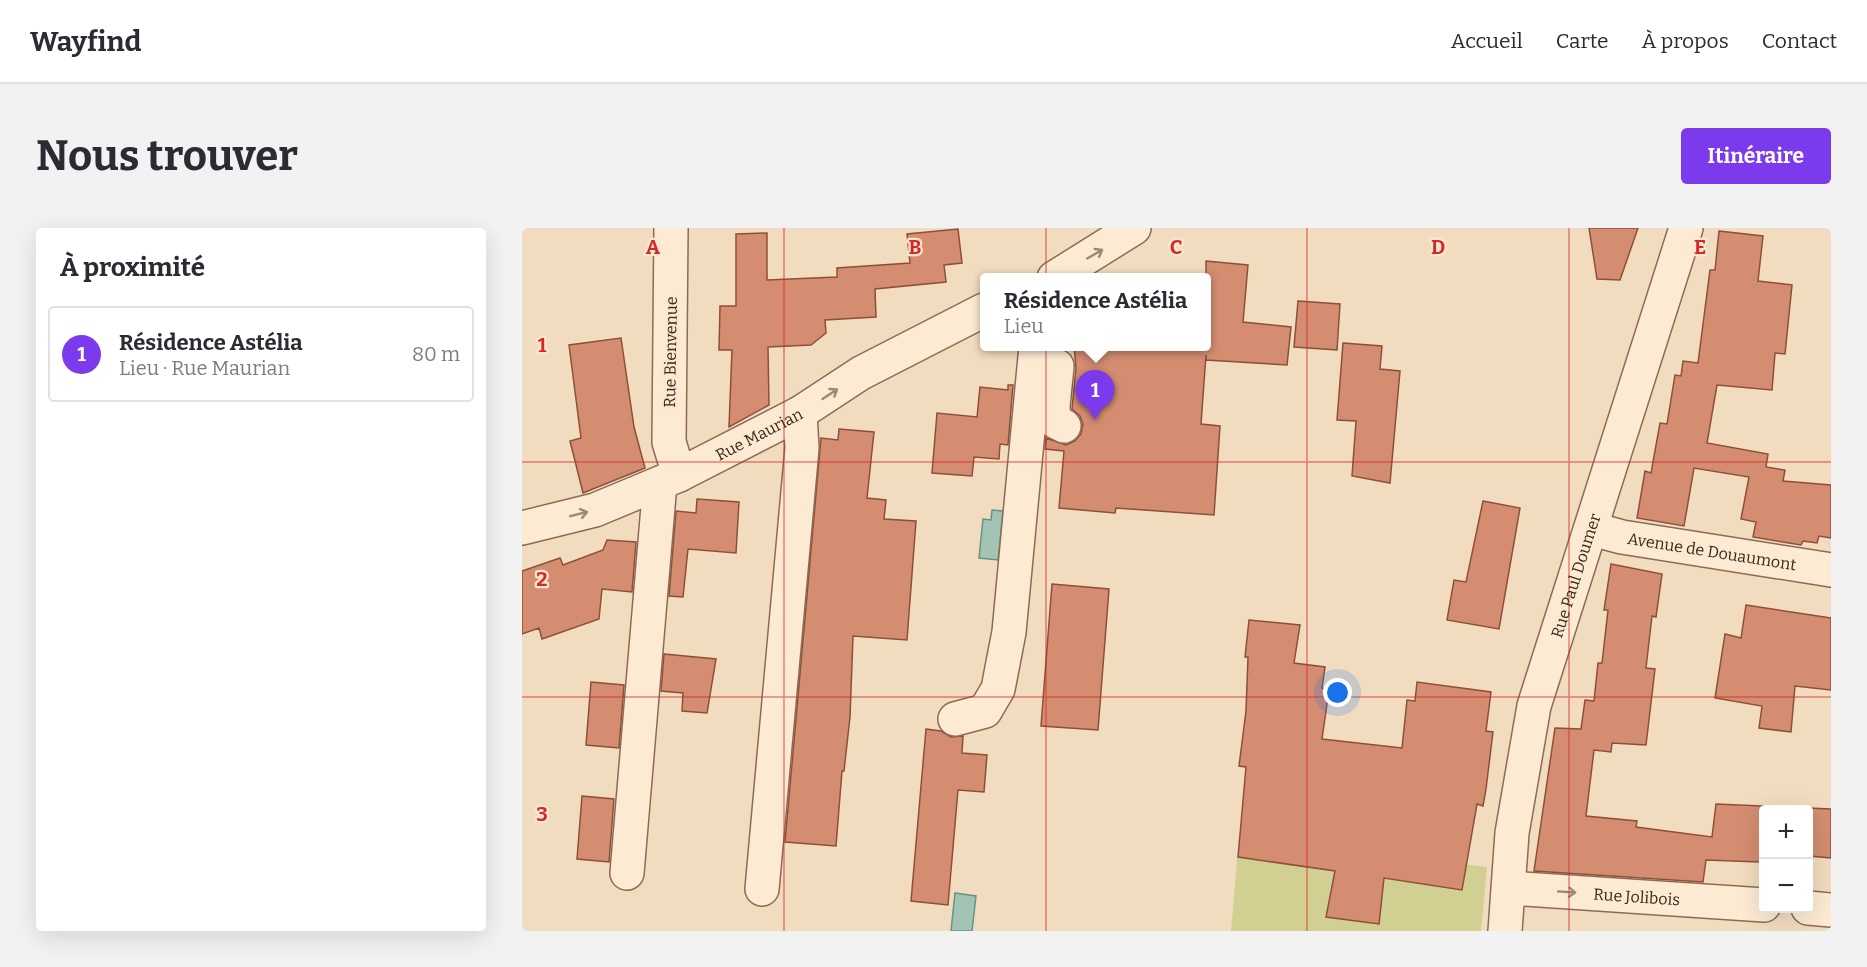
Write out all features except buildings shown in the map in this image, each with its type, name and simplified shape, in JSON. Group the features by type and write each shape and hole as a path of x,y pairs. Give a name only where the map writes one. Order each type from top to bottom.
{"street":[{"name":"Rue Bienvenue","path":"669,479 671,228"},
{"path":"1064,273 1134,228"},
{"name":"Rue Paul Doumer","path":"1505,931 1512,833 1534,705 1592,529 1686,228"},
{"name":"Rue Maurian","path":"522,528 595,510 669,479 800,413 861,373 980,312"},
{"path":"955,719 984,711 998,689 1009,632 1036,351"},
{"path":"1058,351 1053,406 1054,421 1064,426"},
{"path":"762,889 802,448 800,413"},
{"path":"627,873 669,479"},
{"name":"Avenue de Douaumont","path":"1592,529 1613,536 1831,570"},
{"name":"Rue Jolibois","path":"1509,888 1759,905"},
{"path":"1813,908 1831,910"}],"shaded area":[{"path":"992,510 1003,511 998,560 979,558 983,519 991,520"},
{"path":"1239,836 1487,867 1481,931 1231,931"},
{"path":"955,893 976,896 972,931 951,931"}],"place":[{"name":"Résidence Astélia","path":"1095,420"}]}
